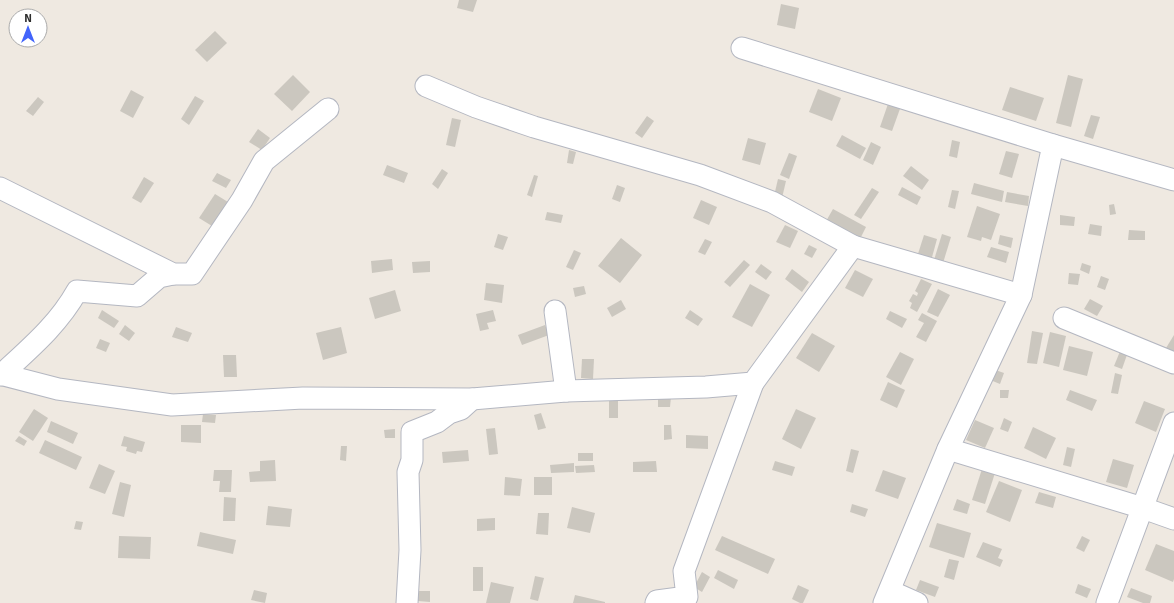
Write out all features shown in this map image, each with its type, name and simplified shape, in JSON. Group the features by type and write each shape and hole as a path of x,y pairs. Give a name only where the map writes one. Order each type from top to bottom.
{"street":[{"path":"742,48 1053,145 1174,180"},
{"path":"426,86 476,107 534,127 700,176 772,202 853,246 1021,295"},
{"path":"1,374 48,331 68,306 77,291 137,296 159,277 173,274 192,274 242,200 264,161 328,109"},
{"path":"917,603 887,597 948,449 1021,295 1053,145"},
{"path":"0,188 173,274"},
{"path":"656,603 657,601 692,600 684,571 753,383 853,246"},
{"path":"555,311 566,391"},
{"path":"1064,318 1174,363"},
{"path":"1,374 58,389 172,404 303,398 472,399 566,391 706,387 753,383"},
{"path":"407,603 410,550 408,472 412,460 412,432 437,422 449,413 461,409 472,399"},
{"path":"1107,603 1174,423"},
{"path":"948,449 1143,508 1174,519"}],"building":[{"path":"459,0 477,0 473,12 457,8"},
{"path":"781,4 799,8 795,29 777,25"},
{"path":"215,31 227,43 207,62 195,50"},
{"path":"293,75 310,92 292,111 274,94"},
{"path":"1068,75 1083,79 1071,127 1056,123"},
{"path":"1010,87 1044,98 1036,121 1002,110"},
{"path":"818,89 841,98 832,121 809,112"},
{"path":"131,90 144,97 133,118 120,111"},
{"path":"195,96 204,101 189,125 181,119"},
{"path":"38,97 44,102 33,116 26,111"},
{"path":"889,101 901,106 892,131 880,127"},
{"path":"1091,115 1100,117 1093,139 1084,136"},
{"path":"647,116 654,121 642,138 635,133"},
{"path":"452,118 461,120 455,147 446,145"},
{"path":"258,129 270,138 262,150 249,142"},
{"path":"842,135 866,148 860,159 836,146"},
{"path":"748,138 766,143 760,165 742,160"},
{"path":"952,140 960,142 957,158 949,156"},
{"path":"871,142 881,147 873,165 863,160"},
{"path":"569,150 576,152 573,164 567,163"},
{"path":"1006,151 1019,154 1012,178 999,174"},
{"path":"789,153 797,156 789,179 780,175"},
{"path":"387,165 408,173 404,183 383,175"},
{"path":"911,166 929,180 922,190 903,176"},
{"path":"442,169 448,173 438,189 432,184"},
{"path":"217,173 231,180 226,188 212,181"},
{"path":"534,175 538,176 532,197 527,195"},
{"path":"144,177 154,183 141,203 132,198"},
{"path":"778,179 786,181 782,198 774,196"},
{"path":"974,183 1004,191 1002,202 971,194"},
{"path":"617,185 625,188 620,202 612,199"},
{"path":"902,187 921,197 917,205 898,195"},
{"path":"872,188 879,192 861,219 854,215"},
{"path":"952,190 959,191 955,209 948,207"},
{"path":"1007,192 1029,196 1028,206 1005,202"},
{"path":"215,194 228,202 212,226 199,218"},
{"path":"701,200 717,207 709,225 693,218"},
{"path":"1114,204 1116,214 1110,215 1109,205"},
{"path":"977,206 1000,214 991,240 982,237 981,241 967,237"},
{"path":"833,209 866,227 859,241 825,223"},
{"path":"547,212 563,215 561,223 545,220"},
{"path":"1060,215 1075,217 1074,226 1060,225"},
{"path":"1090,224 1102,226 1101,236 1088,234"},
{"path":"785,225 798,231 790,248 776,242"},
{"path":"1129,230 1145,231 1145,240 1128,240"},
{"path":"498,234 508,237 503,250 494,247"},
{"path":"942,234 951,237 943,263 934,260"},
{"path":"924,235 937,239 931,261 917,257"},
{"path":"1000,235 1013,238 1011,248 998,244"},
{"path":"621,238 642,255 620,283 598,266"},
{"path":"705,239 712,242 705,255 698,252"},
{"path":"809,245 817,249 812,258 804,254"},
{"path":"991,247 1009,252 1006,263 987,257"},
{"path":"574,250 581,253 573,270 566,267"},
{"path":"392,259 393,270 372,273 371,261"},
{"path":"744,260 750,265 730,287 724,282"},
{"path":"430,261 430,272 413,273 412,262"},
{"path":"1082,263 1091,266 1089,274 1080,270"},
{"path":"761,264 772,272 766,280 755,272"},
{"path":"792,269 809,282 802,292 785,279"},
{"path":"855,270 873,279 863,297 845,288"},
{"path":"1069,273 1080,274 1078,285 1068,284"},
{"path":"1101,276 1109,279 1105,290 1097,287"},
{"path":"921,279 932,284 917,312 910,308 912,303 909,301 913,294 917,296 918,293 915,291"},
{"path":"486,283 504,285 502,303 484,300"},
{"path":"750,284 770,295 752,327 732,317"},
{"path":"584,286 586,294 575,297 573,288"},
{"path":"938,289 950,295 938,317 927,312"},
{"path":"395,290 401,311 375,319 369,298"},
{"path":"1090,299 1103,306 1097,316 1084,309"},
{"path":"621,300 626,309 612,317 607,308"},
{"path":"102,310 119,321 114,328 98,318"},
{"path":"493,310 496,321 487,323 489,329 480,331 476,314"},
{"path":"690,310 703,319 698,326 685,318"},
{"path":"890,311 907,319 902,328 886,319"},
{"path":"922,313 937,321 926,342 916,337 924,323 918,320"},
{"path":"125,325 135,333 129,341 119,334"},
{"path":"545,325 549,335 522,345 518,335"},
{"path":"176,327 192,333 188,342 172,337"},
{"path":"341,327 347,353 323,360 316,333"},
{"path":"1032,331 1043,333 1037,364 1027,363"},
{"path":"1050,332 1066,336 1059,367 1043,363"},
{"path":"812,333 835,346 819,372 796,358"},
{"path":"1174,335 1174,353 1166,348"},
{"path":"100,339 110,343 106,352 96,348"},
{"path":"1069,346 1093,352 1087,376 1063,370"},
{"path":"1121,349 1128,352 1122,369 1114,366"},
{"path":"900,352 914,359 901,385 886,377"},
{"path":"223,355 236,355 237,377 224,377"},
{"path":"582,359 594,359 593,379 581,378"},
{"path":"987,367 1004,373 1000,384 983,377"},
{"path":"1115,373 1122,375 1118,394 1111,393"},
{"path":"888,382 905,390 897,408 880,400"},
{"path":"1000,390 1009,390 1008,398 1000,398"},
{"path":"1070,390 1097,400 1092,411 1066,400"},
{"path":"658,397 671,397 670,407 658,407"},
{"path":"609,399 618,399 618,418 609,418"},
{"path":"1144,401 1165,409 1156,432 1135,423"},
{"path":"34,409 48,418 33,441 19,432"},
{"path":"796,409 816,418 801,449 782,439"},
{"path":"541,413 546,428 538,430 534,415"},
{"path":"203,414 216,415 215,423 202,422"},
{"path":"1004,418 1012,422 1008,432 1000,429"},
{"path":"975,420 994,428 985,448 966,440"},
{"path":"51,421 78,433 73,444 47,432"},
{"path":"181,425 201,425 201,443 181,442"},
{"path":"664,425 671,425 672,439 664,440"},
{"path":"1033,427 1056,438 1046,459 1024,448"},
{"path":"495,428 498,454 489,455 486,429"},
{"path":"395,429 395,438 385,438 384,430"},
{"path":"686,435 708,436 708,449 686,448"},
{"path":"19,436 27,441 24,446 15,441"},
{"path":"124,436 145,442 142,452 137,451 136,454 126,451 127,447 121,446"},
{"path":"45,440 82,457 76,470 39,453"},
{"path":"341,446 347,446 346,461 340,460"},
{"path":"1067,447 1075,449 1071,467 1063,465"},
{"path":"851,449 859,451 853,473 846,471"},
{"path":"468,450 469,461 443,463 442,452"},
{"path":"578,453 593,453 593,461 578,461"},
{"path":"1113,459 1134,465 1127,488 1106,482"},
{"path":"275,460 276,481 250,482 249,472 260,471 260,461"},
{"path":"656,461 657,472 633,472 633,462"},
{"path":"775,461 795,467 792,476 772,470"},
{"path":"574,463 574,472 551,473 550,465"},
{"path":"99,464 115,471 105,494 89,488"},
{"path":"594,465 595,472 576,473 575,466"},
{"path":"982,469 995,473 985,504 972,500"},
{"path":"214,470 232,470 231,492 219,492 220,481 213,481"},
{"path":"883,470 906,478 898,499 875,491"},
{"path":"505,477 522,479 520,496 504,495"},
{"path":"534,477 552,477 552,495 534,495"},
{"path":"999,481 1022,490 1010,522 986,512"},
{"path":"120,482 131,485 124,517 112,514"},
{"path":"1039,492 1056,497 1053,508 1035,503"},
{"path":"224,497 236,498 235,521 223,521"},
{"path":"957,499 970,504 967,514 953,510"},
{"path":"852,504 868,509 865,517 850,512"},
{"path":"268,506 292,509 290,527 266,525"},
{"path":"572,507 595,513 590,533 567,528"},
{"path":"538,513 549,513 548,535 536,534"},
{"path":"495,518 495,530 477,531 477,519"},
{"path":"76,521 83,522 81,530 74,529"},
{"path":"937,523 971,533 964,558 929,547"},
{"path":"200,532 236,540 233,554 197,546"},
{"path":"119,536 151,537 150,559 118,558"},
{"path":"722,536 775,559 768,574 715,550"},
{"path":"1082,536 1090,540 1084,552 1076,548"},
{"path":"983,542 1002,549 998,558 1003,560 1000,567 976,557"},
{"path":"1156,544 1174,551 1173,582 1145,570"},
{"path":"949,559 959,561 954,580 944,577"},
{"path":"473,567 483,567 483,591 473,591"},
{"path":"718,570 738,580 734,589 714,578"},
{"path":"702,572 710,577 702,592 694,587"},
{"path":"535,576 544,578 538,601 530,599"},
{"path":"920,580 939,587 935,597 916,590"},
{"path":"491,582 514,587 510,603 486,603"},
{"path":"1078,584 1091,589 1087,598 1075,593"},
{"path":"798,585 809,590 803,603 792,599"},
{"path":"1131,588 1152,596 1150,603 1143,603 1127,597"},
{"path":"254,590 267,593 265,603 251,600"},
{"path":"418,591 430,591 430,602 418,601"},
{"path":"575,595 605,602 605,603 573,603"}]}
